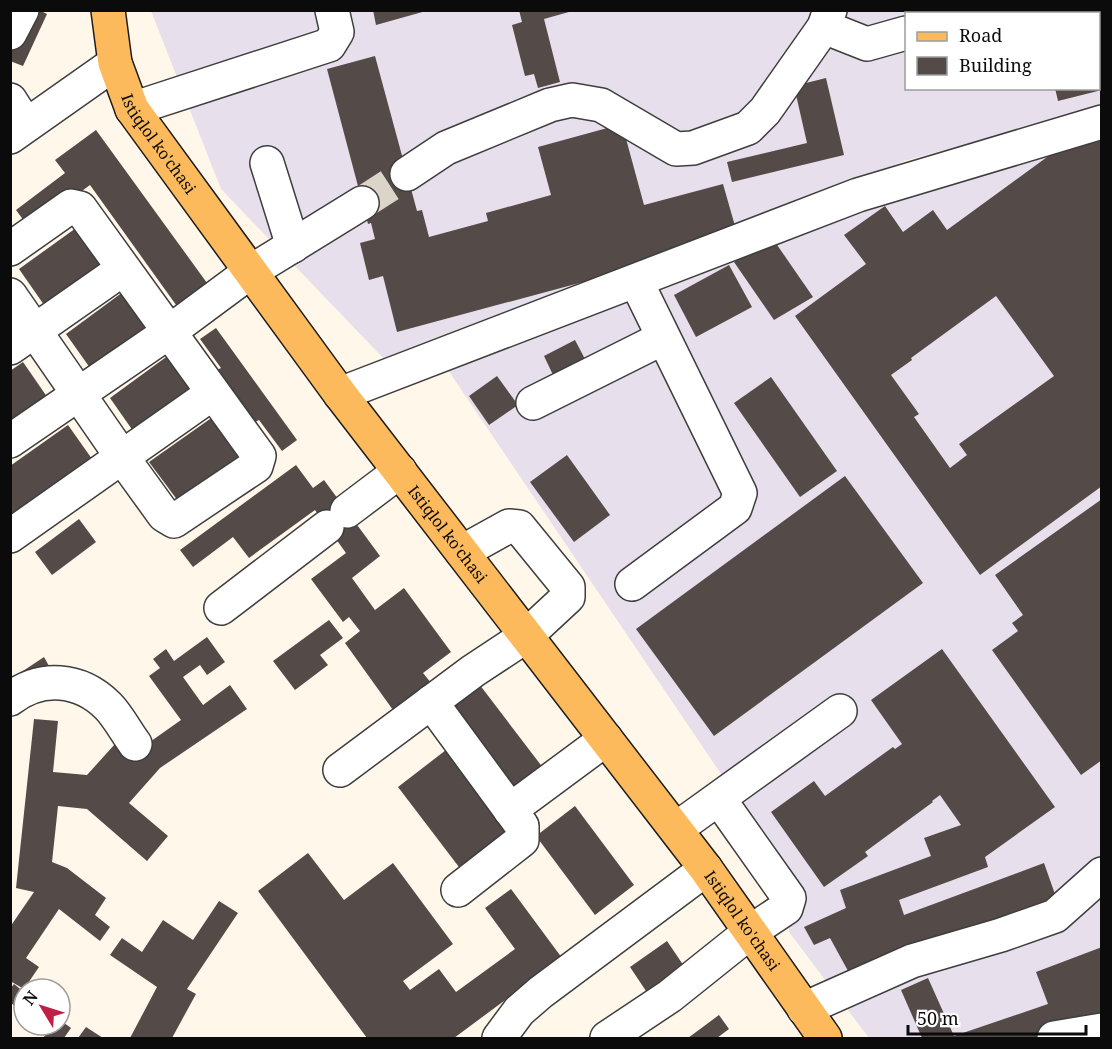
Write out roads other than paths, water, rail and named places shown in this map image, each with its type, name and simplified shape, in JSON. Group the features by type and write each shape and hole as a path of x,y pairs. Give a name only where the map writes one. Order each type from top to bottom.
{"main road":[{"name":"Istiqlol ko'chasi","path":"108,10 115,63 132,109 340,394 706,869 825,1038"}],"street":[{"path":"10,33 22,10"},
{"path":"132,109 329,45 337,32 332,10"},
{"path":"407,174 446,148 550,105 572,100 601,105 676,150 693,148 748,128 765,111 827,19 867,44 905,33"},
{"path":"16,121 115,63"},
{"path":"340,394 858,195 1101,122"},
{"path":"267,162 293,246"},
{"path":"10,441 169,332 250,272 362,203"},
{"path":"10,249 71,206 80,208 259,456 256,466 174,521 164,515 79,394 23,339 10,295"},
{"path":"23,339 123,269"},
{"path":"632,584 735,508 740,494 636,281"},
{"path":"533,404 663,338"},
{"path":"10,536 213,393"},
{"path":"221,608 400,471"},
{"path":"339,770 526,636 568,597 568,587 519,527 509,526 462,552"},
{"path":"10,699 21,691 46,682 69,683 90,693 108,706 135,744"},
{"path":"431,702 522,826 522,840 458,890"},
{"path":"676,829 840,711"},
{"path":"510,810 606,739"},
{"path":"607,1038 670,996 750,932 786,908 789,898 719,799"},
{"path":"499,1038 519,1011 541,992 706,869"},
{"path":"804,1009 912,961 1001,935 1055,916 1101,874"},
{"path":"1054,1038 1101,1030"}],"tunnel":[{"path":"362,203 407,174"}]}
